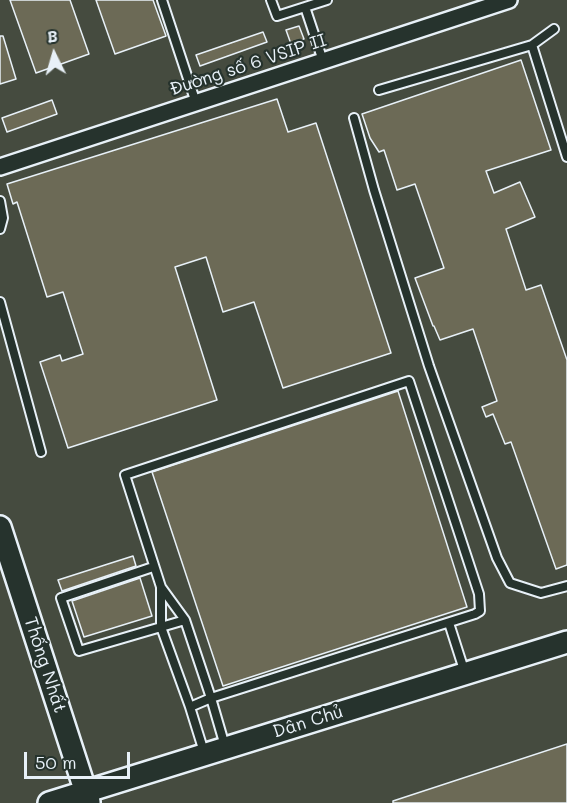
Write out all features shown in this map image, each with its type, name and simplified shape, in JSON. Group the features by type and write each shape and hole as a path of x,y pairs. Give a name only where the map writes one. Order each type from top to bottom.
{"main road":[{"name":"Thống Nhất","path":"0,527 88,797"},
{"name":"Dân Chủ","path":"49,803 88,797 205,754 567,642"}],"street":[{"name":"Đường số 6 VSIP II","path":"0,167 509,0"}],"lane":[{"path":"162,0 196,103"},
{"path":"271,0 277,16 327,0"},
{"path":"305,7 323,61"},
{"path":"379,90 532,45 554,29"},
{"path":"532,45 567,157"},
{"path":"354,118 429,366 496,558 510,583 541,593 567,586"},
{"path":"0,201 3,218 0,229"},
{"path":"0,302 41,452"},
{"path":"190,707 211,698 475,614 480,610 479,594 409,381 125,475 161,587 185,620 211,698 226,748"},
{"path":"153,567 61,598 78,651 185,620"},
{"path":"161,587 161,627 205,754"},
{"path":"449,622 465,673"}],"shaded area":[{"path":"0,0 567,0 567,803 0,803"}],"building":[{"path":"10,0 70,0 89,54 36,73"},
{"path":"96,0 153,0 166,36 115,54"},
{"path":"299,26 304,39 291,44 286,30"},
{"path":"263,32 267,42 200,66 196,55"},
{"path":"0,36 3,36 16,79 0,84"},
{"path":"521,60 551,150 486,171 494,193 520,182 535,217 506,229 526,290 541,285 567,360 567,565 556,569 511,442 505,444 493,414 486,417 482,407 497,401 473,329 440,340 415,278 444,268 415,184 397,190 384,150 379,152 370,138 362,114"},
{"path":"277,99 288,132 316,123 391,353 283,388 254,302 223,312 206,257 175,267 217,400 68,448 40,362 60,355 62,361 83,354 63,292 47,297 17,202 13,204 7,184"},
{"path":"52,100 57,114 7,132 2,118"},
{"path":"398,391 467,607 223,686 152,472"},
{"path":"133,556 136,566 62,591 58,580"},
{"path":"140,578 152,616 84,637 72,601"},
{"path":"567,744 567,803 393,803 393,801"}]}
